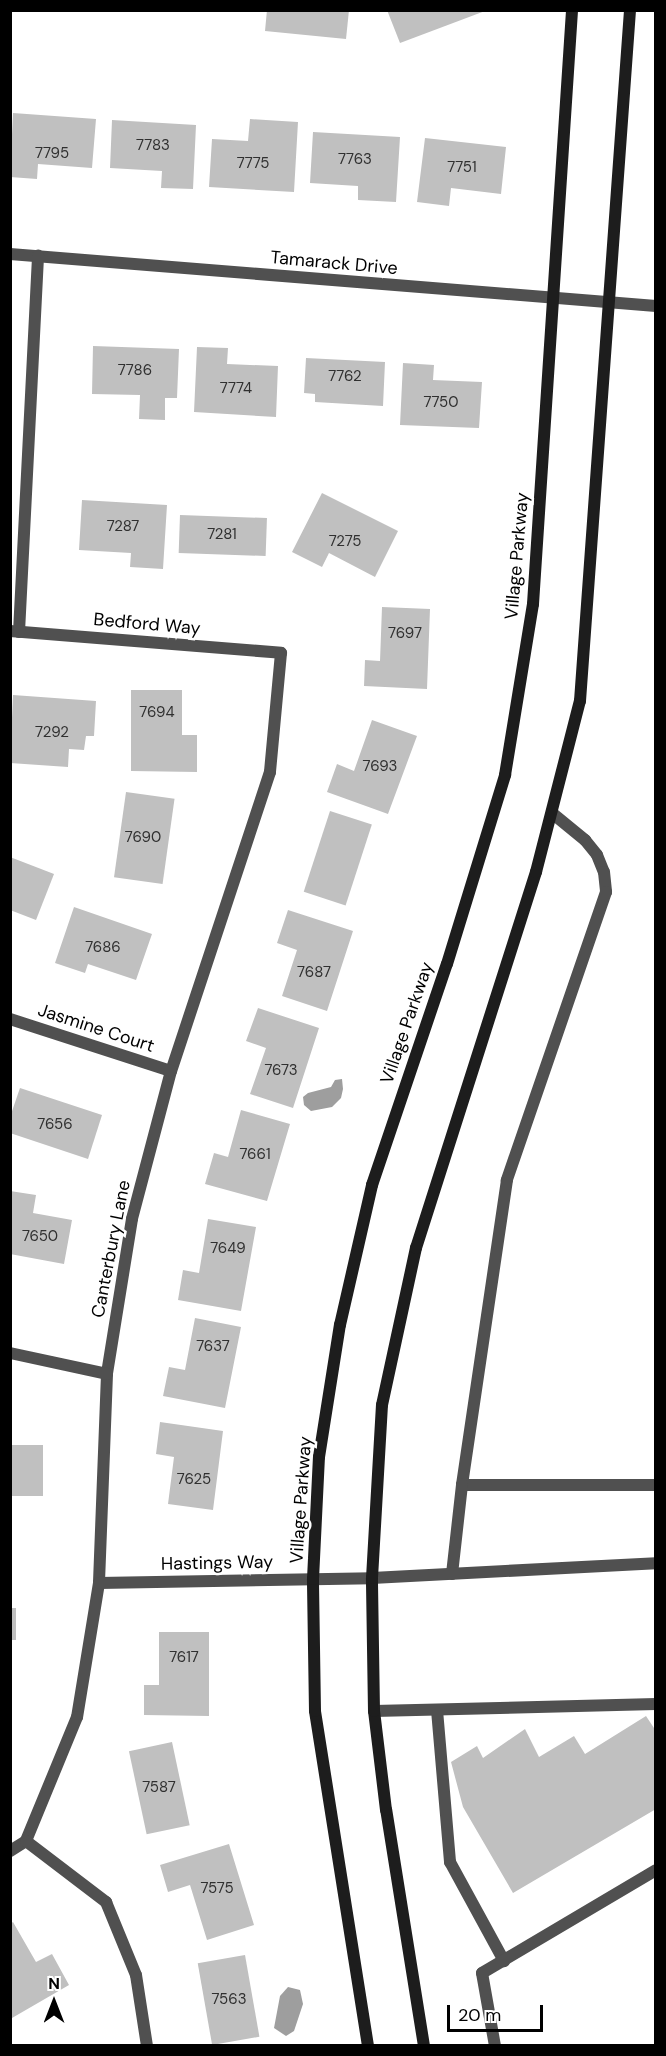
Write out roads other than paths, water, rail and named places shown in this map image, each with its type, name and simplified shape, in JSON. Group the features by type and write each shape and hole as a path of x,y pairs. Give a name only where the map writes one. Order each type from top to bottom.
{"street":[{"name":"Village Parkway","path":"368,2046 315,1711 313,1579 319,1457 340,1325 372,1185 447,964 505,775 533,604 572,10"},
{"path":"424,2046 386,1810 374,1711 372,1578 382,1405 416,1248 536,872 580,701 611,303 630,10"},
{"name":"Tamarack Drive","path":"10,254 552,300 656,306"},
{"path":"15,631 38,255"},
{"name":"Bedford Way","path":"15,631 281,652"},
{"name":"Canterbury Lane","path":"26,1841 77,1717 99,1583 107,1374 132,1219 171,1071 270,772 281,652"},
{"path":"452,1574 462,1485 507,1180 606,892 604,872 597,855 585,840 552,813"},
{"name":"Jasmine Court","path":"10,1019 171,1071"},
{"path":"10,1353 107,1374"},
{"path":"462,1485 656,1485"},
{"name":"Hastings Way","path":"99,1583 372,1578 656,1563"},
{"path":"374,1711 656,1704"},
{"path":"437,1710 450,1862 504,1961"},
{"path":"10,1851 26,1841 106,1902 136,1975 147,2046"},
{"path":"495,2046 482,1973 656,1870"}]}
